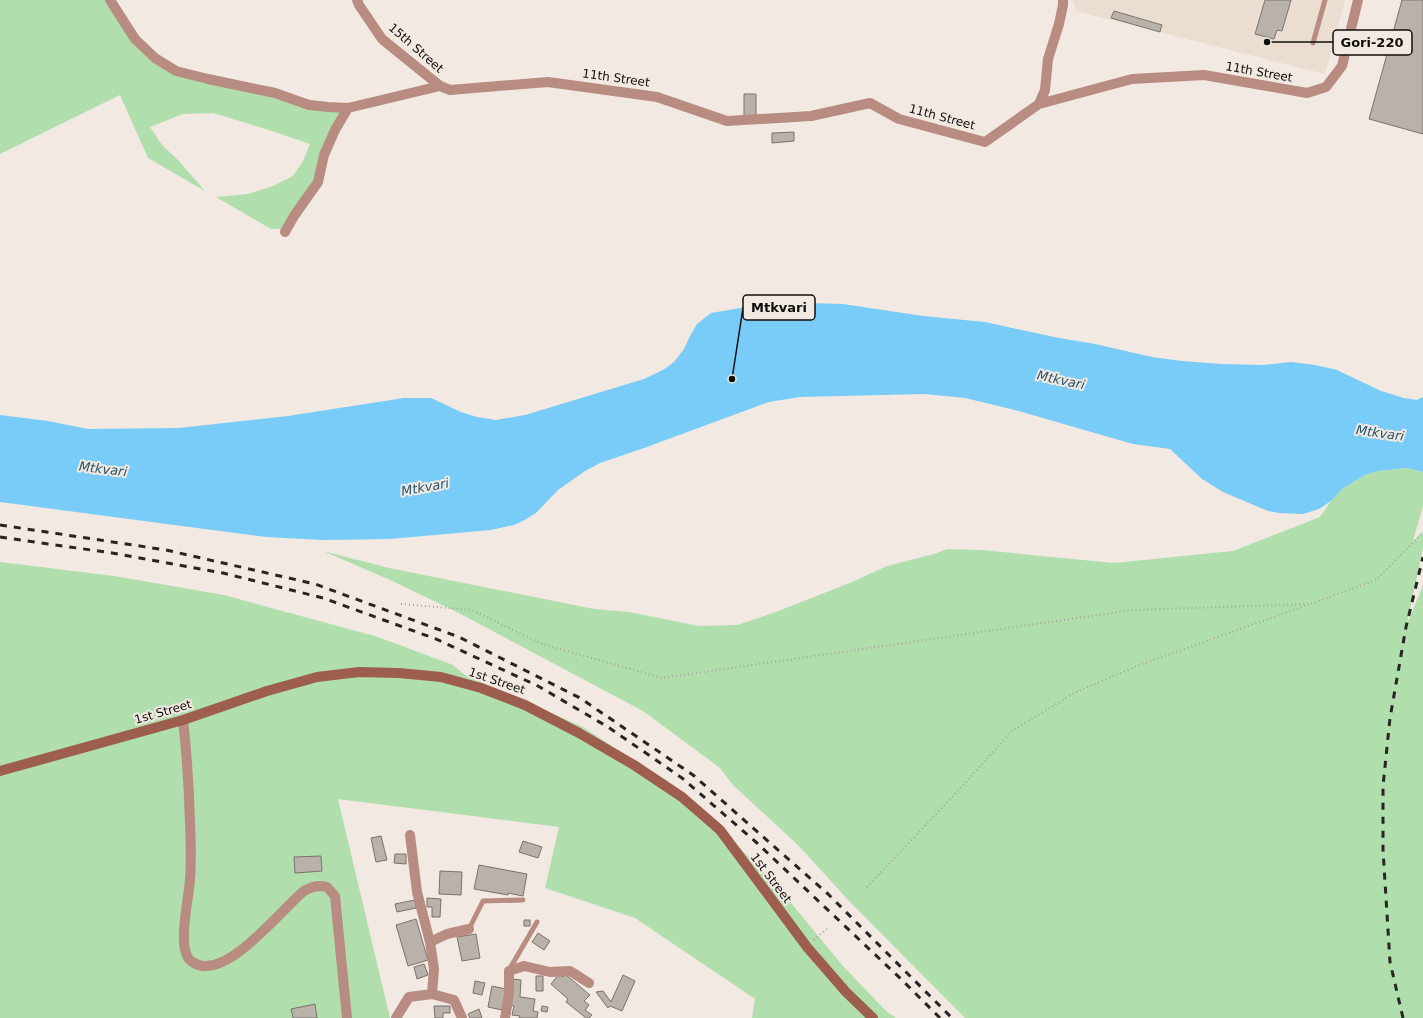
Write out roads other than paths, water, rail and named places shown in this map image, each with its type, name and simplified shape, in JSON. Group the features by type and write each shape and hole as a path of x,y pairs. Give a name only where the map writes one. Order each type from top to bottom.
{"main road":[{"name":"1st Street","path":"0,771 183,720 267,691 317,677 358,672 399,673 441,677 481,688 525,705 579,733 634,765 682,797 720,830 807,947 846,992 873,1018"}],"street":[{"path":"110,0 135,39 155,58 176,71 275,93 309,105 348,108 440,86"},
{"name":"15th Street","path":"357,0 382,39 440,86 450,90"},
{"path":"1039,104 1045,90 1048,58 1059,24 1063,0"},
{"name":"11th Street","path":"450,90 548,82 657,97 727,121 811,116 870,103 899,119 985,142 1039,104 1132,79 1204,75 1307,93 1326,88 1342,66 1358,0"},
{"path":"285,232 294,216 318,182 324,155 335,130 348,108"},
{"path":"183,720 188,772 191,869 184,937 185,950 190,960 199,965 212,966 232,956 254,941 305,891 318,885 327,886 335,896 347,1018"},
{"path":"410,835 417,892 430,942 434,969 432,994"},
{"path":"430,942 447,934 469,929"},
{"path":"505,1018 509,994 509,971 524,966 550,972 570,971 589,983"},
{"path":"396,1018 409,998 432,994 454,1000 462,1018"}],"lane":[{"path":"1313,43 1325,0"},
{"path":"469,929 484,901 523,900"},
{"path":"509,971 537,922"}],"water":[{"path":"807,303 843,304 923,316 985,322 1152,357 1182,361 1263,365 1291,362 1337,370 1381,391 1404,398 1417,400 1423,397 1423,472 1407,468 1378,471 1365,475 1342,489 1331,501 1319,509 1303,514 1279,513 1268,511 1223,492 1202,479 1170,449 1133,444 1015,410 965,398 924,394 800,397 769,402 600,463 585,471 558,490 536,513 523,521 514,525 491,530 390,539 323,540 266,537 0,502 0,415 48,421 88,429 179,428 288,416 404,398 431,398 461,412 477,417 496,420 525,415 644,379 663,370 674,362 684,349 697,324 711,313 758,305"}],"railway":[{"path":"0,525 166,550 315,584 459,637 580,698 693,775 828,894 952,1018"},
{"path":"0,537 112,553 223,573 323,598 436,639 538,686 608,727 682,778 757,843 902,980 940,1018"},
{"path":"1403,1018 1390,962 1383,850 1383,786 1390,718 1406,627 1423,557"}],"place":[{"name":"Gori-220","path":"1267,42"},
{"name":"Mtkvari","path":"732,379"}]}
